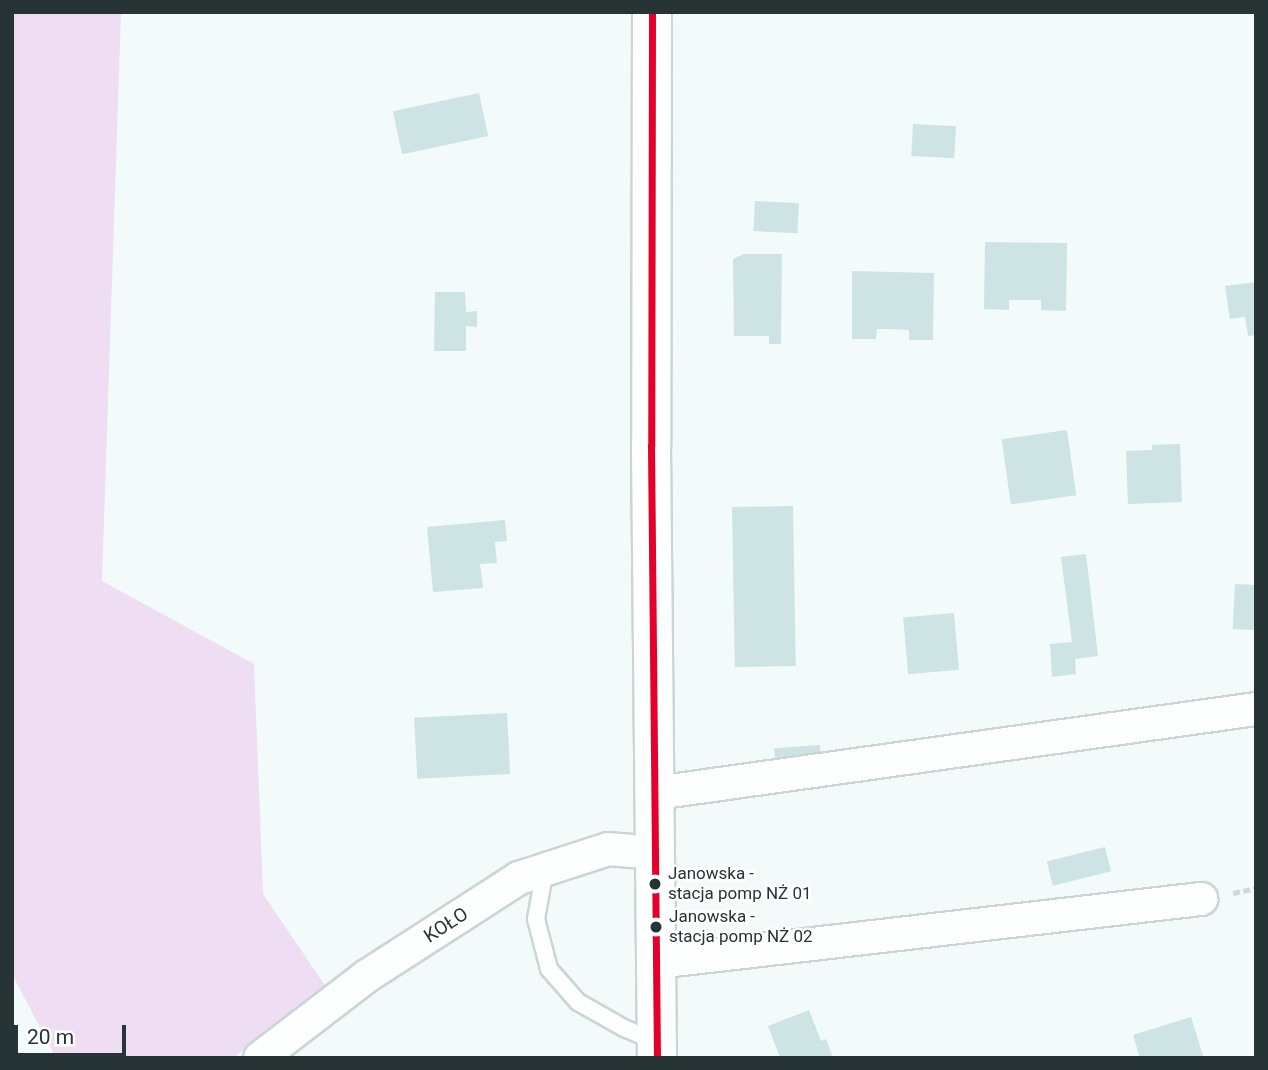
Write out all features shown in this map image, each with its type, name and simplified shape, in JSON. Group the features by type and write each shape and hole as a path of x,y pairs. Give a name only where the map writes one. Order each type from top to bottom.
{"street":[{"path":"653,12 651,446 657,1050"},
{"path":"656,793 1256,709"},
{"name":"KOŁO","path":"260,1058 367,975 519,878 608,849 656,853"},
{"path":"657,962 1201,900"}],"lane":[{"path":"545,869 536,919 550,969 578,1002 657,1050"}],"shaded area":[{"path":"12,12 121,12 102,581 254,664 263,894 326,987 233,1058 56,1058 12,974"}],"building":[{"path":"479,93 488,136 402,154 393,111"},
{"path":"913,124 956,126 954,158 911,156"},
{"path":"755,201 799,203 797,233 753,231"},
{"path":"985,242 1067,243 1066,311 1041,310 1041,300 1009,300 1009,310 984,309"},
{"path":"744,254 782,254 781,344 769,344 769,336 734,336 733,259"},
{"path":"852,271 934,273 933,340 909,340 909,330 892,329 877,329 876,339 852,339"},
{"path":"1256,282 1256,335 1248,336 1245,317 1230,319 1225,286"},
{"path":"435,292 465,292 466,312 477,311 477,327 466,326 466,351 434,351"},
{"path":"1067,430 1076,495 1011,505 1002,439"},
{"path":"1180,444 1182,502 1128,504 1126,451 1152,450 1152,445"},
{"path":"793,506 796,666 735,667 732,507"},
{"path":"505,520 507,541 495,542 497,563 480,564 483,588 433,592 427,527"},
{"path":"1086,554 1098,656 1075,659 1076,674 1052,677 1050,644 1072,642 1061,557"},
{"path":"1235,584 1256,585 1254,630 1233,629"},
{"path":"954,613 959,670 908,674 903,617"},
{"path":"507,713 510,774 417,779 414,718"},
{"path":"820,745 821,761 775,764 774,748"},
{"path":"1105,847 1111,871 1053,886 1047,862"},
{"path":"809,1010 821,1041 826,1039 833,1058 780,1058 768,1026"},
{"path":"1191,1017 1203,1056 1140,1058 1133,1035"}],"transit line":[{"path":"652,12 651,446 657,1058"}],"place":[{"name":"Janowska - stacja pomp NŻ 01","path":"655,884"},
{"name":"Janowska - stacja pomp NŻ 02","path":"656,927"}]}
